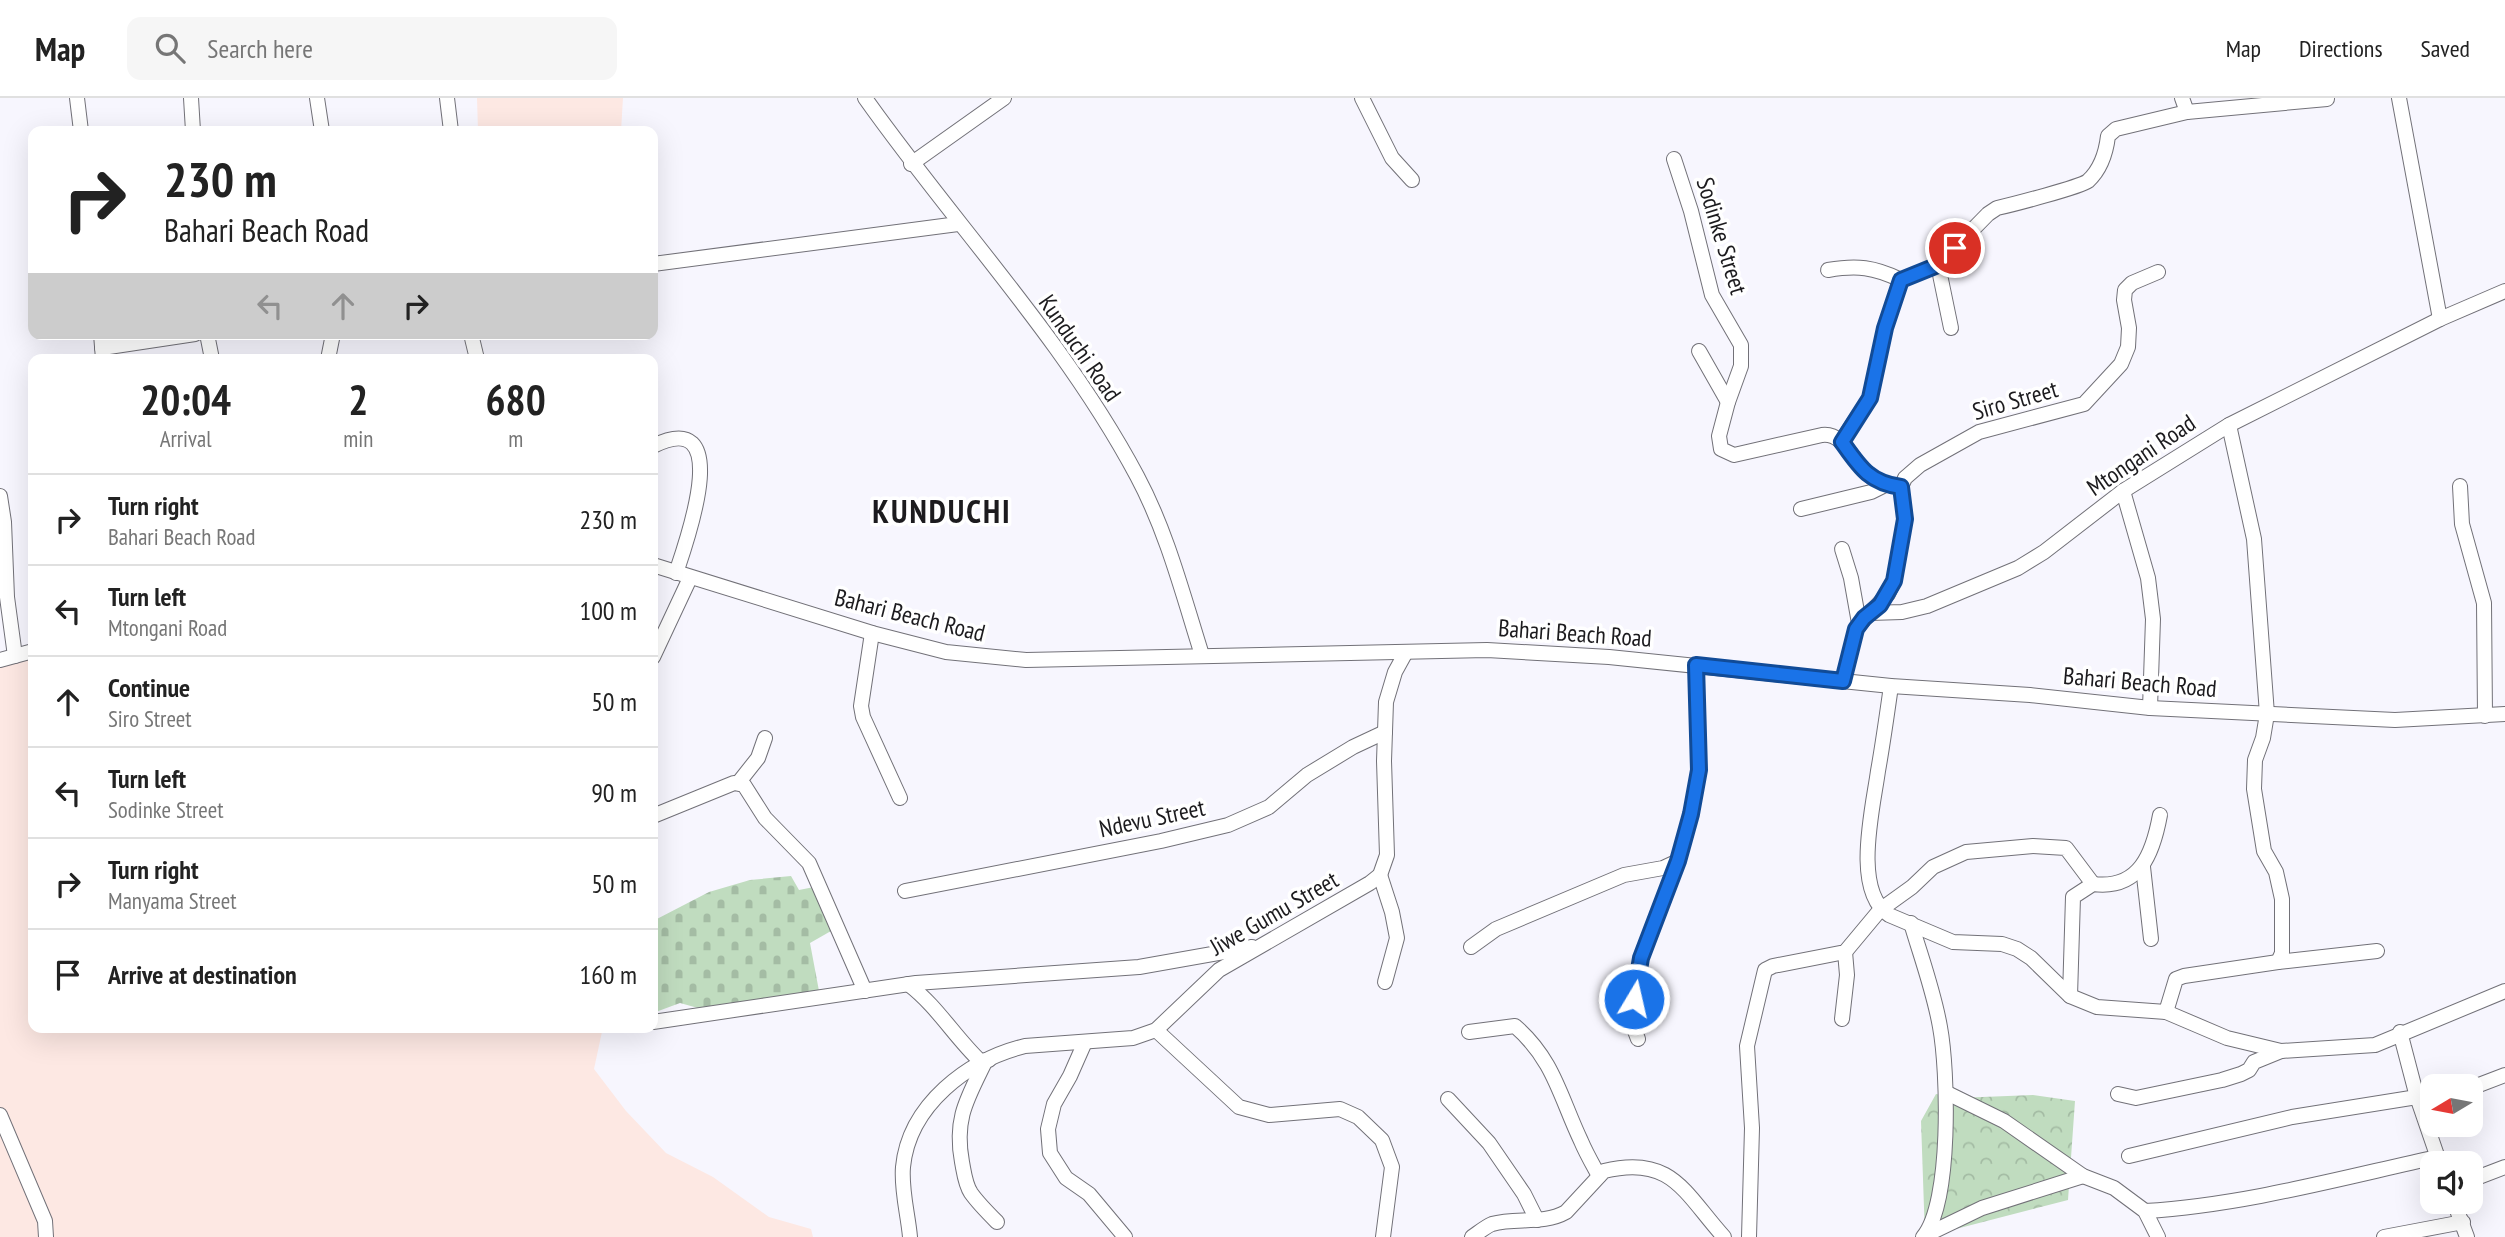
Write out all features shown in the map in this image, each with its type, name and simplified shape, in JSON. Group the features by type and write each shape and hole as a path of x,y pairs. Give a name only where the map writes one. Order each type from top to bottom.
{"street":[{"path":"77,98 80,126"},
{"path":"191,98 193,126"},
{"path":"317,98 322,126"},
{"path":"447,98 450,126"},
{"name":"Kunduchi Road","path":"864,98 911,164 1051,341 1108,427 1138,477 1170,550 1202,655"},
{"path":"911,164 1004,98"},
{"path":"1362,98 1392,158 1412,180"},
{"path":"2399,98 2440,319"},
{"path":"1828,270 1851,266 1881,270 1901,280 1938,265 1997,208 2087,181 2100,165 2111,132 2185,105 2327,99"},
{"name":"Sodinke Street","path":"1674,159 1691,211 1712,295 1741,345 1741,366 1728,401 1718,441 1721,449 1729,454 1738,454 1827,434 1842,442"},
{"path":"658,263 958,223"},
{"path":"1938,265 1951,328"},
{"name":"Siro Street","path":"1901,487 1912,470 1979,432 2084,404 2120,364 2128,347 2125,290 2132,283 2158,272"},
{"path":"1843,681 1864,618 1888,594 1894,581 1905,519 1901,487 1885,485 1870,477 1842,442 1870,398 1885,328 1901,280"},
{"name":"Mtongani Road","path":"1864,618 1927,606 2018,568 2044,552 2123,491 2229,425 2440,319 2505,291"},
{"path":"102,347 152,340"},
{"path":"1699,351 1728,401"},
{"path":"2229,425 2254,540 2267,714 2263,738 2255,760 2254,789 2264,851 2276,872 2282,899 2282,953 2278,962"},
{"path":"658,444 673,438 683,438 696,451 702,474 695,514 676,573"},
{"path":"1801,509 1871,492 1885,485"},
{"path":"2460,486 2462,524 2484,603 2485,716"},
{"path":"2123,491 2148,578 2153,619 2150,708"},
{"path":"0,496 4,522 7,658 28,652"},
{"path":"1842,549 1864,618"},
{"name":"Bahari Beach Road","path":"658,567 872,633 946,652 981,657 1026,660 1487,650 1609,657 1891,686 2031,695 2150,708 2395,720 2505,714"},
{"path":"658,646 690,578"},
{"path":"872,633 861,706 863,717 900,798"},
{"path":"1385,982 1397,938 1380,875 1387,855 1386,702 1395,672 1406,652"},
{"path":"1638,1039 1635,1031 1636,981 1641,958 1678,861 1699,770 1696,665"},
{"path":"1891,686 1867,845 1870,884 1880,910 1898,919 1954,942 2002,944 2017,949 2031,958 2070,996 2097,1007 2166,1012 2227,1038 2281,1051 2375,1045 2400,1032 2505,991"},
{"name":"Ndevu Street","path":"905,891 1161,841 1228,825 1269,807 1307,775 1353,747 1385,732"},
{"path":"658,814 738,782 758,758 765,738"},
{"path":"738,782 744,785 765,818 808,863 865,991"},
{"path":"2070,996 2073,897 2093,884 2109,886 2124,880 2143,867 2156,840 2160,815"},
{"path":"1749,1237 1752,1128 1747,1046 1765,970 1773,966 1845,952 1880,910 1912,887 1933,867 1966,852 2033,846 2066,848 2093,884"},
{"path":"1471,947 1496,929 1624,875 1666,867 1678,861"},
{"path":"2143,867 2151,939"},
{"name":"Jiwe Gumu Street","path":"910,1237 903,1167 906,1150 921,1115 935,1096 949,1084 1008,1050 1025,1046 1133,1038 1156,1030 1219,970 1380,875"},
{"path":"1911,923 1940,1027 1947,1093 1942,1182 1925,1236"},
{"path":"658,1021 908,984 1013,974 1139,967 1265,944"},
{"path":"2166,1012 2176,979 2184,976 2377,951"},
{"path":"1842,1019 1847,975 1845,952"},
{"path":"908,984 931,1003 968,1051 980,1061 987,1061 963,1109 958,1140 965,1179 971,1193 997,1222"},
{"path":"1469,1032 1516,1027 1532,1041 1542,1053 1559,1086 1580,1141 1599,1176"},
{"path":"1156,1030 1239,1107 1269,1115 1340,1109 1358,1117 1382,1140 1392,1167 1383,1237"},
{"path":"2400,1032 2435,1151"},
{"path":"1085,1042 1054,1104 1048,1129 1050,1153 1066,1178 1089,1194 1125,1237"},
{"path":"2118,1094 2136,1098 2222,1080 2241,1074 2249,1070 2254,1062 2281,1051"},
{"path":"2483,1083 2505,1075"},
{"path":"1947,1093 2004,1121 2083,1176 2114,1188 2145,1211 2158,1237"},
{"path":"2129,1156 2292,1117 2420,1097"},
{"path":"1448,1100 1489,1143 1524,1194 1537,1220"},
{"path":"0,1115 47,1226 46,1237"},
{"path":"2145,1211 2234,1202 2420,1164"},
{"path":"2483,1175 2505,1167"},
{"path":"1472,1237 1489,1225 1511,1220 1550,1219 1566,1212 1604,1171 1641,1168 1672,1177 1724,1237"},
{"path":"1925,1236 1982,1208 2083,1176"},
{"path":"2459,1214 2467,1237"},
{"path":"2384,1237 2463,1222"}],"shaded area":[{"path":"477,98 623,98 621,126 478,126"},
{"path":"28,652 28,1033 602,1033 594,1069 626,1111 666,1153 713,1177 769,1217 811,1229 813,1237 0,1237 0,660"}],"green space":[{"path":"791,876 799,890 814,887 831,931 810,943 819,991 698,1008 680,1003 658,1011 658,918 709,892 750,880"},
{"path":"1936,1094 1957,1098 2033,1095 2075,1101 2068,1200 1925,1237 1921,1121"}],"district":[{"name":"KUNDUCHI","path":"942,511"}],"route":[{"path":"1634,999 1641,958 1678,861 1691,814 1699,770 1696,665 1843,681 1859,622 1880,605 1894,581 1905,519 1901,487 1885,485 1870,477 1842,442 1870,398 1885,328 1901,280 1938,265 1955,248"}]}
